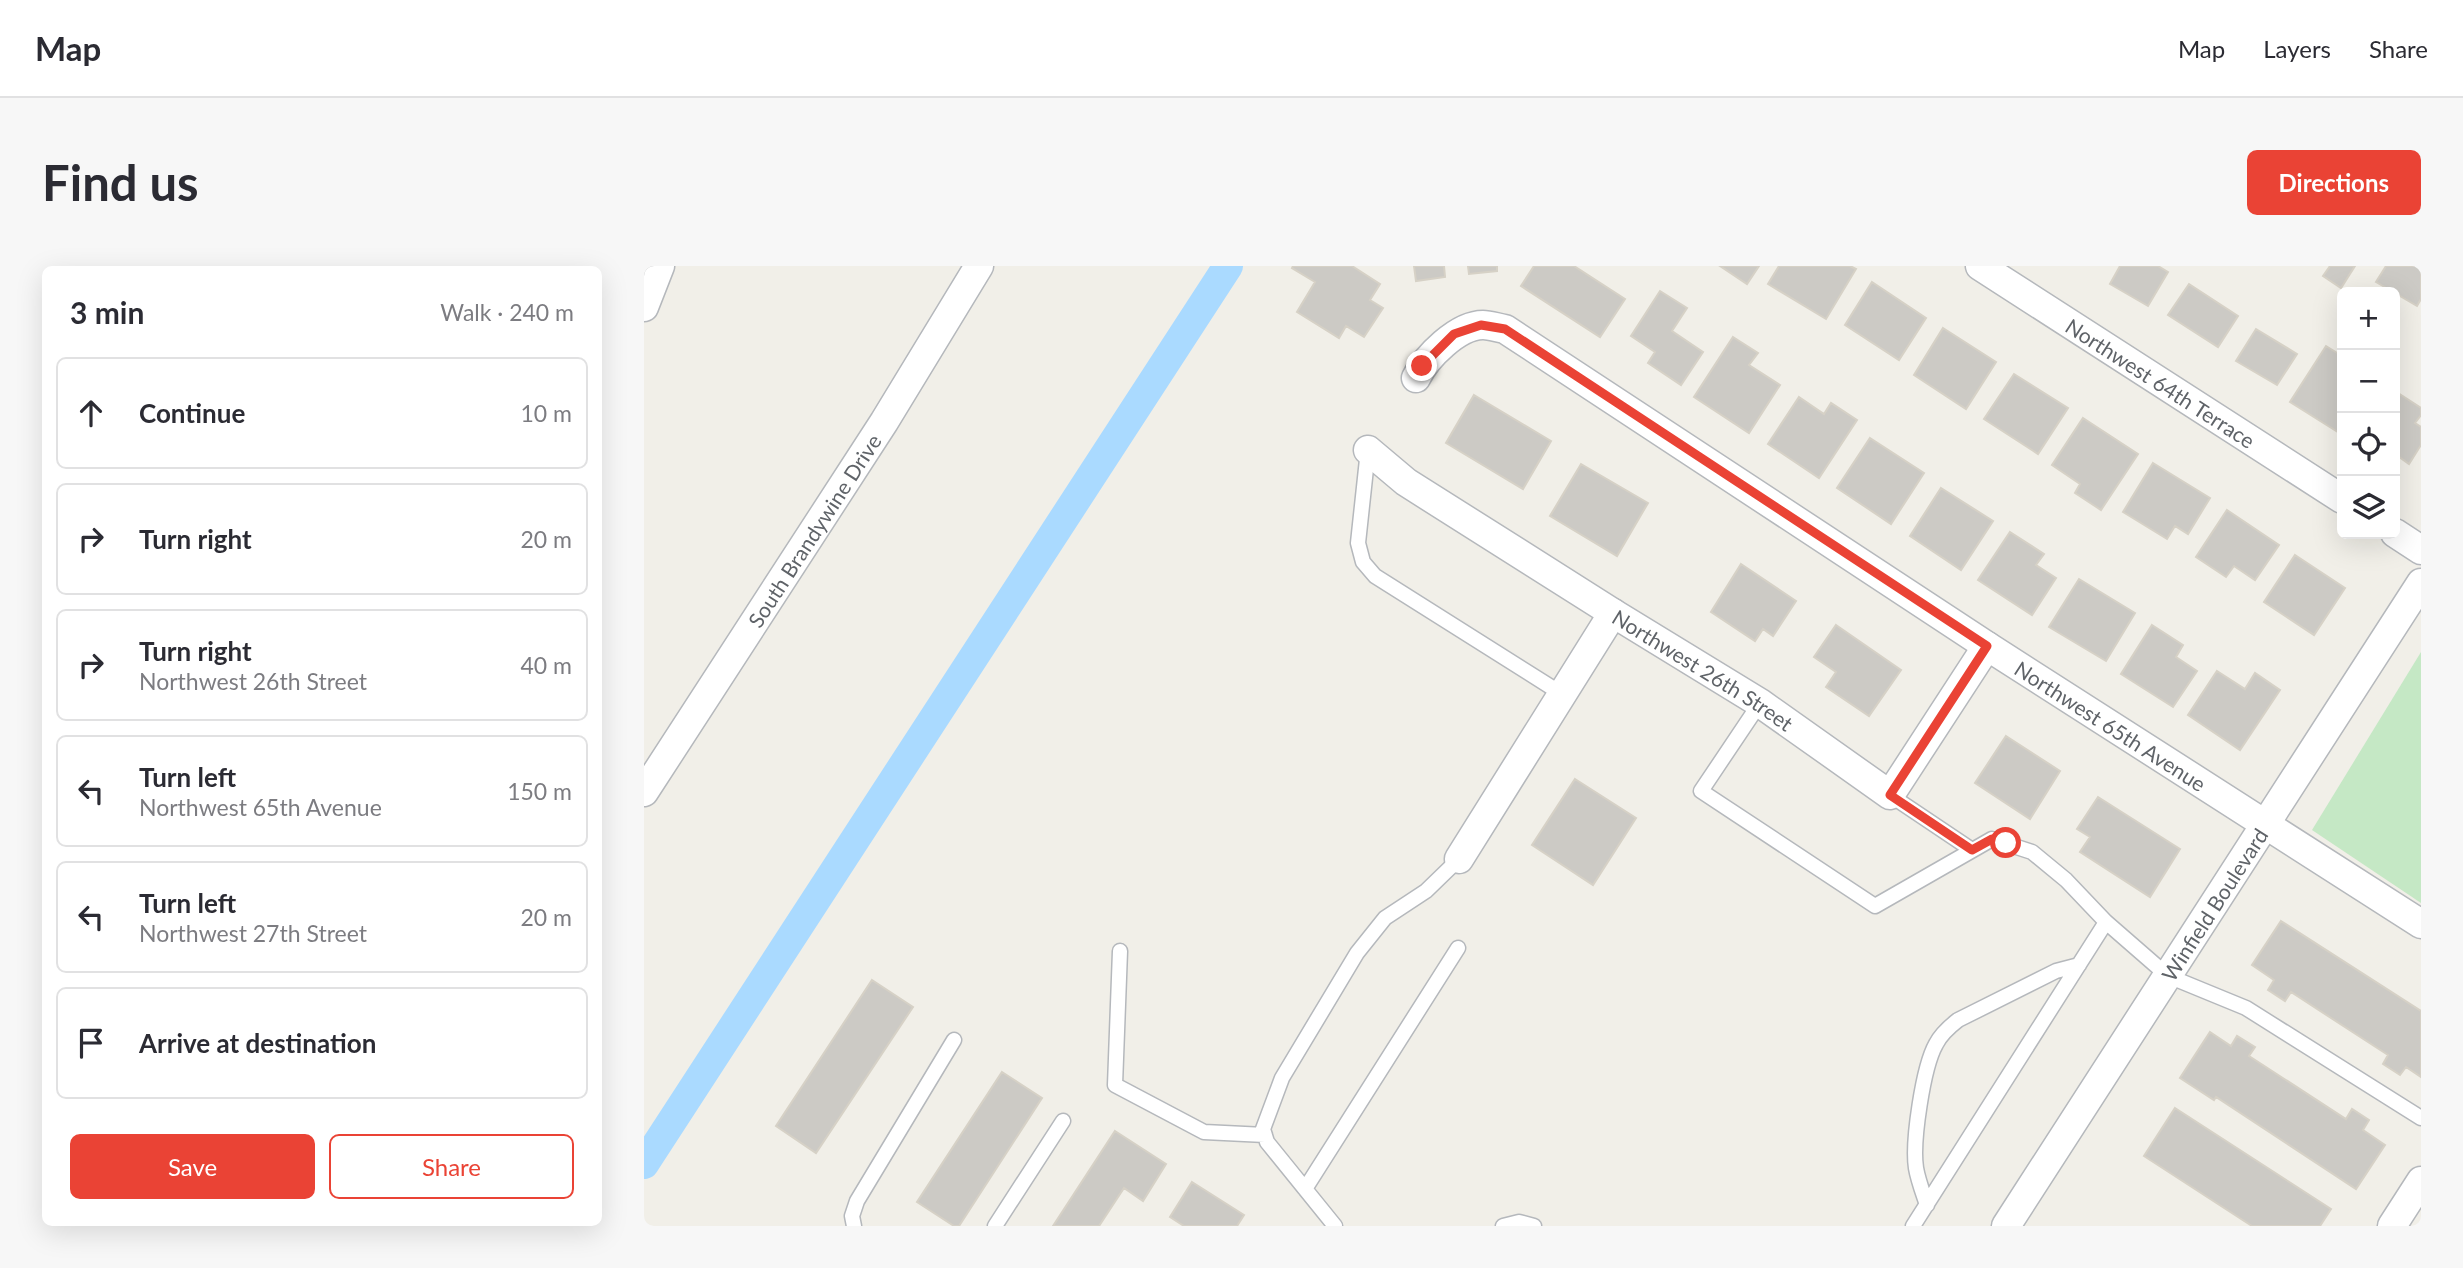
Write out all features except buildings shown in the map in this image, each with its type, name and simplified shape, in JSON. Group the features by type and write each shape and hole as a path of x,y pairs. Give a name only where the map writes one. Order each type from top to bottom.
{"street":[{"path":"644,307 660,266"},
{"name":"South Brandywine Drive","path":"644,792 884,422 979,266"},
{"name":"Northwest 64th Terrace","path":"1980,266 2337,496"},
{"name":"Northwest 65th Avenue","path":"1416,378 1422,366 1454,334 1481,325 1505,329 1987,646 2421,924"},
{"name":"Northwest 26th Street","path":"1368,450 1406,482 1760,703 1890,795"},
{"path":"2400,536 2421,550"},
{"name":"Winfield Boulevard","path":"2006,1226 2267,824 2417,600"},
{"path":"1459,859 1613,613"},
{"path":"1890,795 1987,646"},
{"path":"2392,1226 2421,1181"}],"lane":[{"path":"1368,450 1358,543 1363,562 1375,576 1562,694"},
{"path":"1760,703 1701,791 1875,906 1992,839 2032,852 2066,880 2106,922 2168,976 2246,1008 2421,1118"},
{"path":"1890,795 1972,850"},
{"path":"1335,1226 1267,1142 1263,1129 1282,1078 1357,953 1385,918 1426,891 1459,859"},
{"path":"1913,1226 2106,922"},
{"path":"1305,1189 1458,948"},
{"path":"1120,951 1115,1084 1204,1132 1265,1135"},
{"path":"1927,1205 1916,1168 1916,1138 1928,1063 1936,1044 1945,1031 1958,1020 2056,971 2079,965"},
{"path":"854,1226 852,1216 857,1200 954,1040"},
{"path":"995,1226 1063,1121"},
{"path":"1503,1226 1519,1222 1534,1226"}],"green space":[{"path":"2421,652 2421,903 2312,830"}],"waterway":[{"path":"644,1164 1228,266"}],"route":[{"path":"1422,366 1454,334 1481,325 1505,329 1987,646 1890,795 1972,850 1992,839 2006,843"}]}
